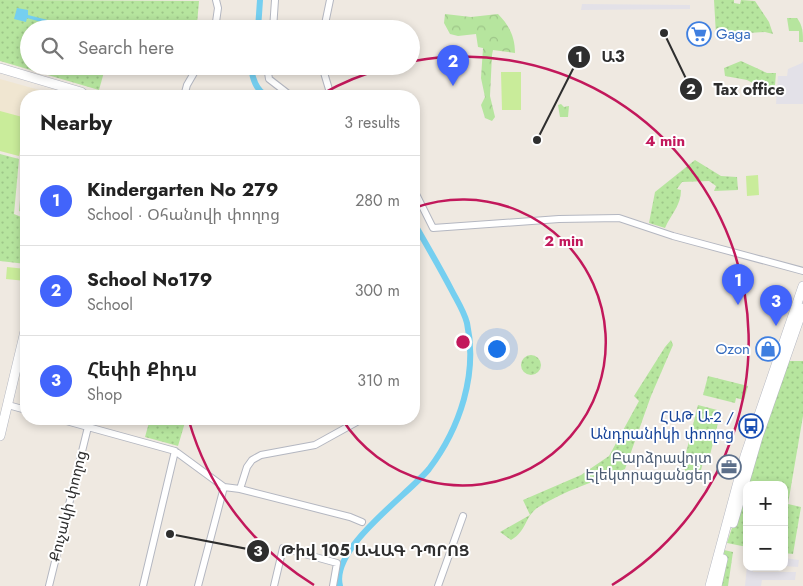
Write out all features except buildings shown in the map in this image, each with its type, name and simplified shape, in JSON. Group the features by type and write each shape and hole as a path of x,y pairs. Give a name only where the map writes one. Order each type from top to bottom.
{"main road":[{"path":"0,68 20,74"},
{"path":"24,75 74,90"},
{"path":"710,586 803,286"},
{"path":"778,366 803,308"},
{"path":"0,436 20,353"},
{"path":"717,586 723,548"}],"street":[{"path":"216,0 218,8 216,20"},
{"path":"274,20 275,0"},
{"path":"326,20 330,0"},
{"path":"186,90 193,75"},
{"path":"268,75 269,79 283,90"},
{"path":"325,75 329,90"},
{"path":"420,202 433,228 595,217 619,218 637,222 673,236 803,272"},
{"path":"8,405 20,408"},
{"path":"81,425 175,450 224,486 240,488 350,516 362,522"},
{"path":"240,488 247,467 252,460 261,455 315,446 352,425"},
{"name":"Քուչակի փողոց","path":"49,586 88,427"},
{"path":"143,586 175,450"},
{"path":"198,586 224,486"},
{"path":"438,586 463,516"},
{"path":"274,586 283,548 337,563 333,586"}],"shaded area":[{"path":"582,4 690,5 690,9 581,10"},
{"path":"803,61 803,104 776,104 778,76 787,76 788,69"},
{"path":"0,79 39,90 20,90 20,156 0,151"},
{"path":"788,559 799,560 798,567 788,566"},
{"path":"746,571 796,572 795,580 762,580 761,586 745,586"}],"green space":[{"path":"0,0 199,1 197,20 20,20 20,67 0,61"},
{"path":"714,0 734,0 734,3 740,4 741,0 755,1 769,22 773,34 765,32 716,35"},
{"path":"445,14 471,17 498,14 511,32 515,53 493,50 490,96 495,117 492,121 485,118 481,105 485,97 481,78 483,48 478,47 476,34 458,36 450,34 444,23"},
{"path":"787,18 797,18 799,21 803,42 799,42 799,31 789,31"},
{"path":"741,61 767,73 776,73 775,85 771,94 762,93 760,87 747,80 725,76 724,68"},
{"path":"501,72 521,72 521,110 502,110"},
{"path":"48,75 103,75 99,90"},
{"path":"561,104 564,107 569,106 568,117 560,117 558,105"},
{"path":"0,111 20,116 20,151 19,156 0,151"},
{"path":"0,154 19,159 14,214 20,216 20,263 0,261"},
{"path":"695,160 721,176 737,177 738,190 714,191 716,186 709,181 682,182 677,189 681,190 681,196 665,228 649,223 655,192"},
{"path":"758,175 759,195 747,196 746,176"},
{"path":"7,267 20,268 20,280 6,279"},
{"path":"671,340 673,345 651,396 625,469 569,491 537,508 520,533 511,540 500,532 530,515 523,500 581,475 609,456 639,401 634,396"},
{"path":"531,355 538,358 541,365 538,372 531,375 524,372 521,365 524,358"},
{"path":"787,361 803,361 803,416 788,504 788,481 747,481"},
{"path":"708,376 748,386 744,400 736,398 735,403 703,395"},
{"path":"698,405 721,411 710,455 705,454 699,478 687,475 683,465"},
{"path":"148,425 184,425 178,446 145,437"},
{"path":"743,494 743,546 727,543"},
{"path":"788,504 801,507 793,554 788,553"},
{"path":"724,550 733,552 728,586 715,586"}],"water":[{"path":"17,8 28,10 28,15 48,20 27,18 26,20 20,20 14,19"}],"waterway":[{"path":"259,20 260,0"},
{"path":"253,75 255,84 259,90"},
{"path":"340,586 340,571 347,555 358,539 373,523 429,469 450,436 464,400 470,362 470,342 466,319 420,234"}],"place":[{"name":"Tax office","path":"664,33"},
{"name":"Gaga","path":"699,34"},
{"name":"School No179","path":"453,86"},
{"name":"Ա3","path":"537,140"},
{"name":"Kindergarten No 279","path":"738,305"},
{"name":"Հեփի Քիդս","path":"776,326"},
{"name":"Ozon","path":"768,349"},
{"name":"ՀԱԹ Ա-2 / Անդրանիկի փողոց","path":"751,426"},
{"name":"Բարձրավոլտ Էլեկտրացանցեր","path":"729,467"},
{"name":"Թիվ 105 ԱՎԱԳ ԴՊՐՈՑ","path":"170,534"}]}
